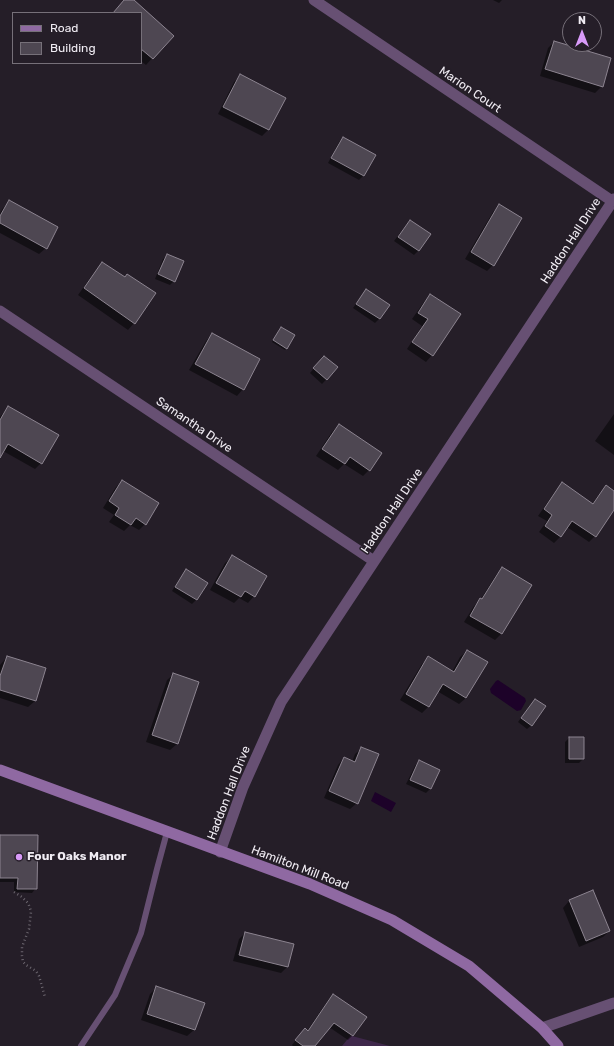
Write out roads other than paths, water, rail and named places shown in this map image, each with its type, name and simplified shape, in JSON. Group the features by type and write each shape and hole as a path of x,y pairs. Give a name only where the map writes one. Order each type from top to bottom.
{"main road":[{"name":"Hamilton Mill Road","path":"0,770 310,884 392,920 469,966 542,1028 558,1046"}],"street":[{"name":"Marion Court","path":"314,0 613,200"},
{"name":"Haddon Hall Drive","path":"220,852 243,787 280,702 613,200"},
{"name":"Samantha Drive","path":"0,311 374,561"},
{"path":"542,1028 614,1004"}],"lane":[{"path":"81,1046 115,995 141,933 167,832"}],"place":[{"name":"Four Oaks Manor","path":"19,857"}]}
